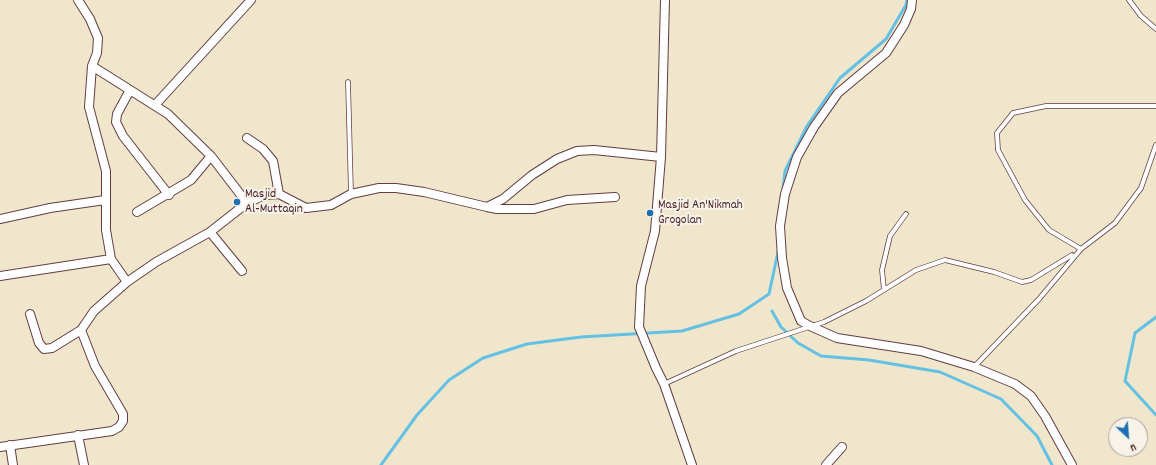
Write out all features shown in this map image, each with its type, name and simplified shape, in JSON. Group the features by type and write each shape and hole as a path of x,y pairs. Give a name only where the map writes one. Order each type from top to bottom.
{"street":[{"path":"78,0 90,19 98,38 97,53 92,66 88,107 106,171 106,230 111,259 127,282"},
{"path":"155,105 251,0"},
{"path":"665,0 661,157 655,231 641,286 639,327 664,384 692,465"},
{"path":"912,0 911,9 904,25 886,53 838,93 814,127 797,157 785,194 780,226 782,258 788,288 802,321 837,338 921,351 974,367 1015,384 1031,396 1045,416 1072,465"},
{"path":"92,66 168,114 211,156 247,203"},
{"path":"130,90 117,114 116,122 122,136 169,194"},
{"path":"247,138 263,149 273,162 279,194"},
{"path":"487,207 504,199 532,175 557,159 577,151 594,150 661,157"},
{"path":"137,212 191,180 211,156"},
{"path":"30,314 39,343 44,349 52,348 81,330 94,311 127,282 156,262 210,232 247,203 265,195 279,194 306,208 331,205 351,194 379,188 396,188 424,192 497,209 534,209 567,200 615,196"},
{"path":"0,219 50,208 105,200"},
{"path":"210,232 242,271"},
{"path":"0,276 111,259"},
{"path":"0,446 112,431 119,427 124,421 123,414 95,366 81,330"},
{"path":"78,435 84,465"},
{"path":"10,445 13,465"},
{"path":"826,465 842,447"}],"lane":[{"path":"1129,0 1141,16 1156,29"},
{"path":"348,82 351,194"},
{"path":"1081,249 1049,230 1025,200 998,150 997,133 1013,113 1046,106 1156,106"},
{"path":"664,384 736,351 843,314 916,270 945,260 994,272 1022,282 1031,280 1076,253 1115,222 1141,188 1156,145"},
{"path":"884,290 882,270 890,236 906,214"},
{"path":"974,367 1039,299 1076,253"}],"waterway":[{"path":"783,189 785,171 807,126 840,78 886,39 906,5 907,0"},
{"path":"381,465 417,415 449,380 483,358 527,344 581,337 682,331 739,314 769,294 778,252"},
{"path":"772,311 781,327 798,343 821,356 869,360 940,372 1001,399 1037,436 1052,465"},
{"path":"1156,317 1135,333 1125,381 1156,415"}],"place":[{"name":"Masjid Al-Muttaqin","path":"237,202"},
{"name":"Masjid An'Nikmah Grogolan","path":"650,213"}]}
